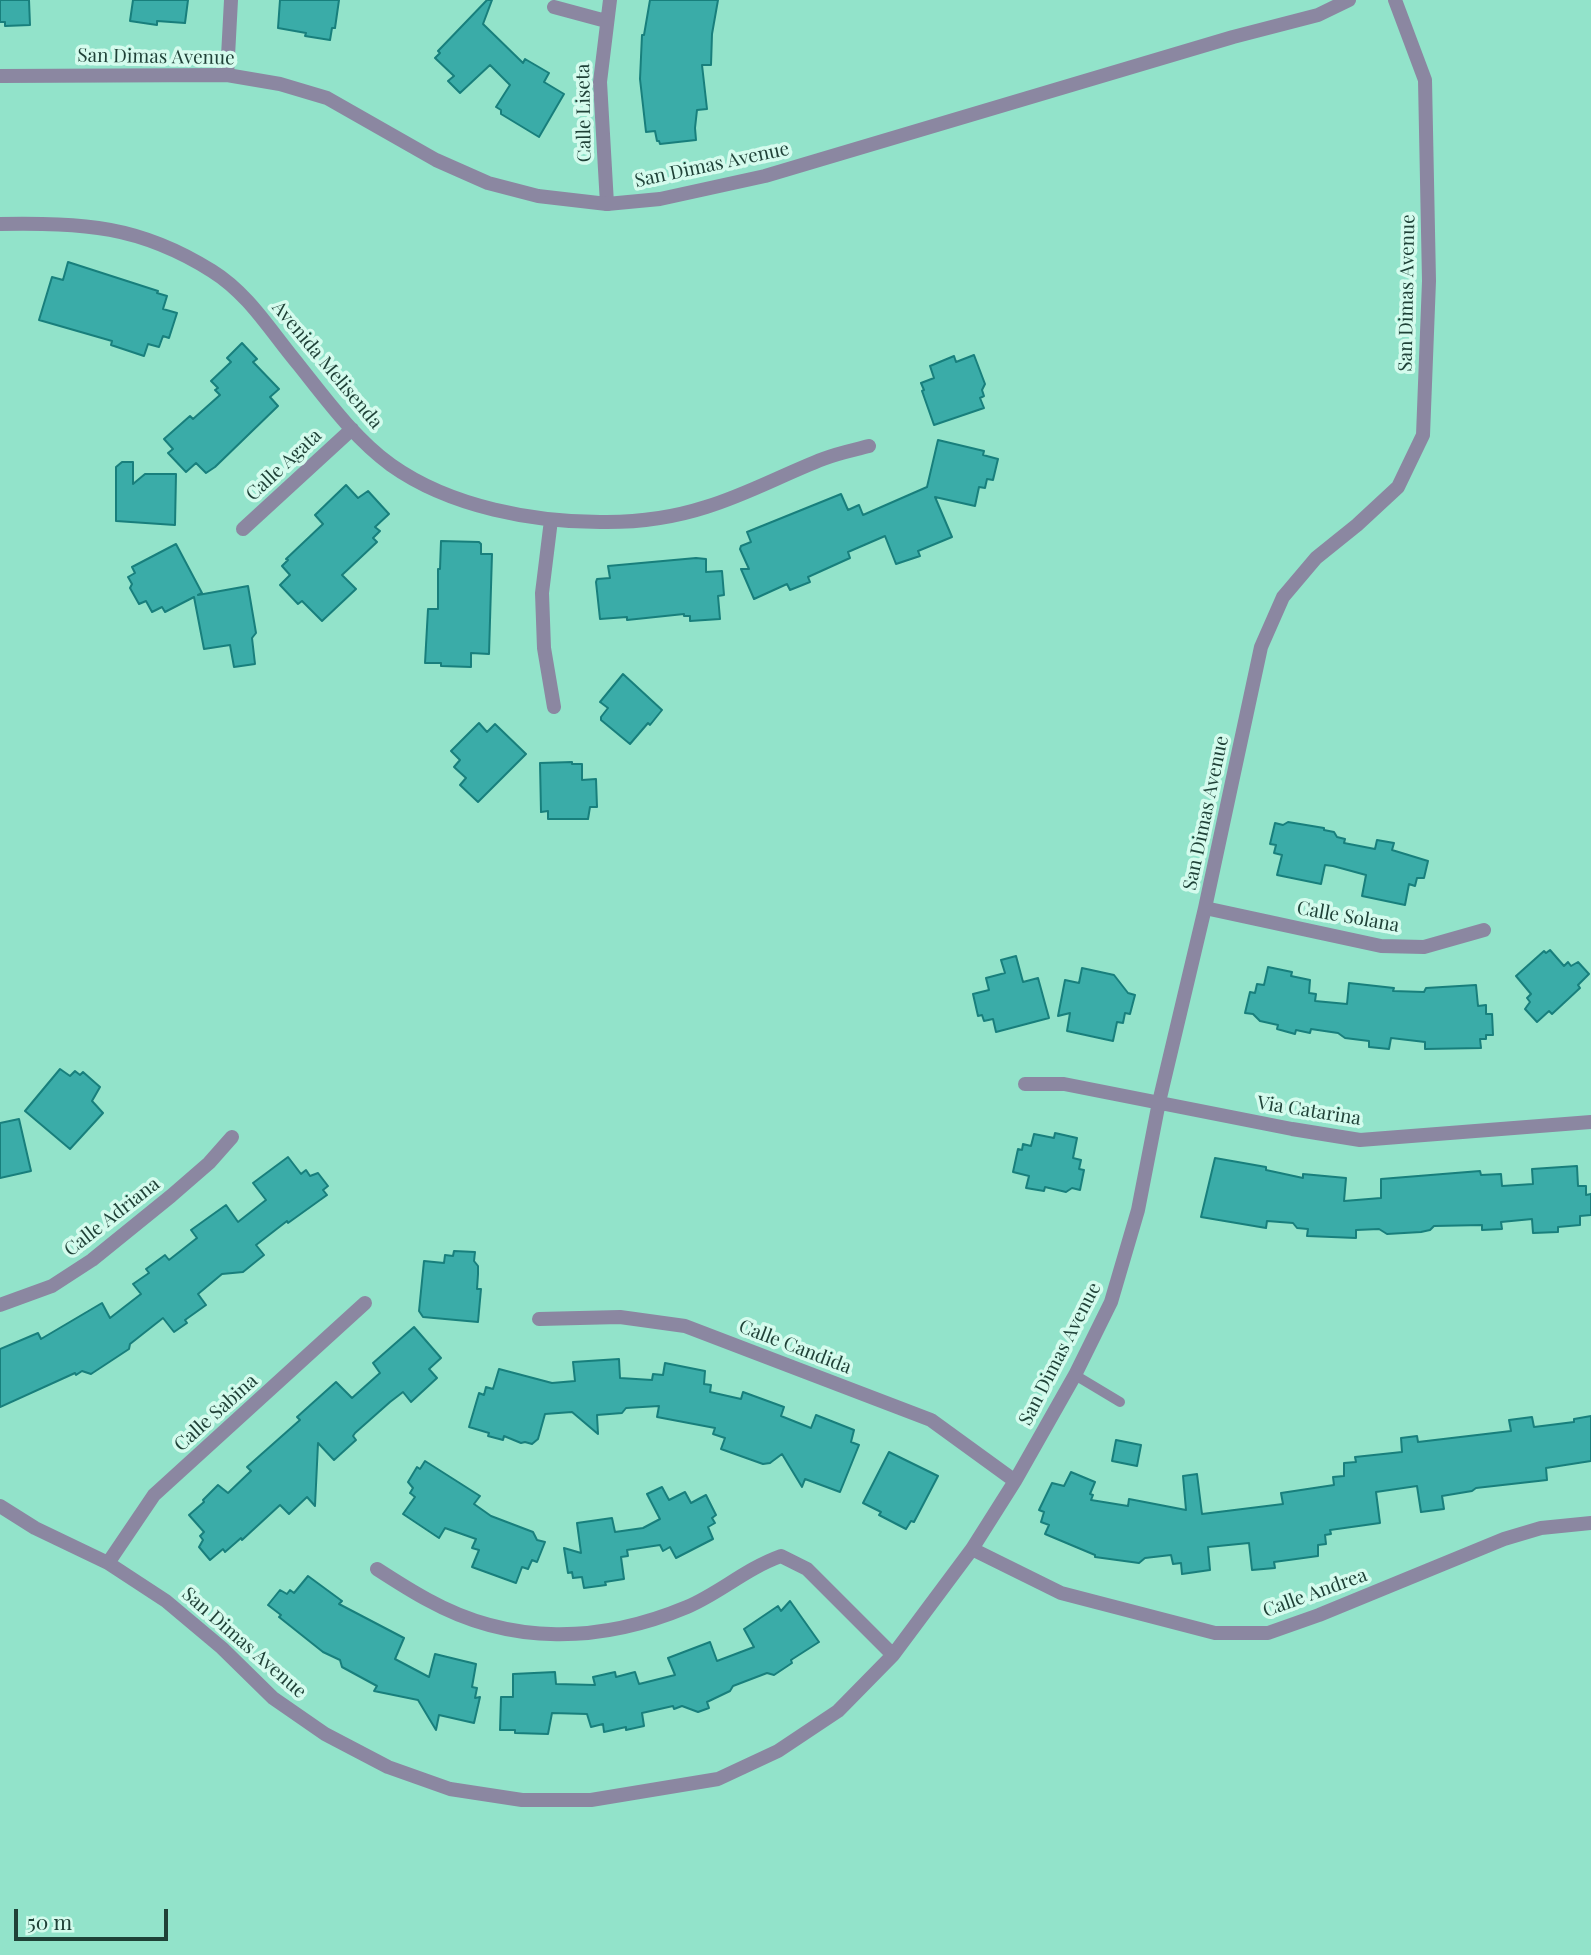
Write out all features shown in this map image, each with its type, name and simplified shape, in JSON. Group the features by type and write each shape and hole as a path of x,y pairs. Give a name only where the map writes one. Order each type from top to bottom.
{"street":[{"path":"227,75 231,0"},
{"name":"Calle Liseta","path":"607,205 600,82 610,0"},
{"name":"San Dimas Avenue","path":"0,76 227,75 280,84 327,98 436,160 488,183 538,196 607,205 660,199 765,176 1233,37 1318,15 1349,0"},
{"name":"San Dimas Avenue","path":"0,1506 34,1528 108,1563 166,1601 222,1648 273,1698 326,1734 388,1767 450,1789 522,1800 591,1800 718,1779 778,1751 838,1711 892,1655 972,1549 1075,1375 1111,1302 1138,1210 1159,1102 1205,908 1261,646 1283,597 1316,558 1357,526 1398,487 1423,435 1429,281 1425,80 1395,0"},
{"path":"554,7 606,22"},
{"name":"Avenida Melisenda","path":"0,224 68,223 117,230 166,245 215,272 256,309 352,429 390,464 426,485 507,514 608,523 661,518 707,507 826,458 869,446"},
{"name":"Calle Agata","path":"243,529 352,429"},
{"path":"551,520 542,593 544,648 554,707"},
{"name":"Calle Solana","path":"1205,908 1381,946 1424,947 1484,930"},
{"name":"Via Catarina","path":"1024,1084 1063,1084 1360,1140 1591,1122"},
{"name":"Calle Adriana","path":"0,1306 52,1286 92,1260 209,1163 232,1137"},
{"name":"Calle Sabina","path":"108,1563 154,1495 365,1303"},
{"name":"Calle Candida","path":"539,1319 620,1317 685,1326 931,1420 1014,1481"},
{"name":"Calle Andrea","path":"972,1549 1061,1593 1215,1633 1268,1633 1319,1615 1504,1539 1541,1528 1591,1524"},
{"path":"377,1569 430,1601 477,1621 528,1633 581,1635 634,1626 690,1606 758,1564 781,1556 807,1569 892,1655"}],"lane":[{"path":"1075,1375 1120,1402"}],"building":[{"path":"0,0 29,0 30,25 5,26 5,22 0,22"},
{"path":"133,0 188,0 185,23 157,21 157,25 130,21"},
{"path":"280,0 339,0 335,28 332,28 330,40 278,28"},
{"path":"487,0 492,0 483,24 523,63 525,59 549,73 544,82 564,94 539,137 501,114 501,110 496,107 510,85 490,65 460,93 448,81 454,76 435,58 440,53 438,51"},
{"path":"650,0 718,0 712,34 711,65 702,65 707,109 697,110 696,140 660,144 655,131 646,132 640,79 642,35"},
{"path":"68,262 167,296 163,309 177,313 169,338 163,336 159,347 148,344 144,356 111,345 112,341 39,320 52,277 63,280"},
{"path":"242,343 257,359 253,362 279,389 270,397 278,406 215,467 206,473 196,463 186,472 168,453 173,449 164,439 190,416 193,419 220,395 215,390 218,388 211,381 231,362 227,358"},
{"path":"974,355 985,384 982,390 984,396 980,398 984,408 934,425 921,383 934,378 930,366 954,356 956,362"},
{"path":"938,440 984,451 983,455 998,459 993,480 987,479 985,488 979,487 975,506 935,497 952,537 918,551 920,556 896,564 885,536 848,552 850,558 808,577 810,582 790,590 787,584 754,599 741,569 749,569 740,549 751,542 747,532 841,494 848,510 859,505 863,515 927,487"},
{"path":"122,462 133,462 133,484 145,474 176,474 175,525 116,521 116,467"},
{"path":"346,485 358,498 368,491 389,514 375,527 380,531 373,538 377,542 342,575 356,589 322,621 302,601 298,604 280,585 290,575 282,566 323,524 315,515"},
{"path":"441,541 479,542 481,554 492,554 489,654 471,653 471,667 425,663 428,609 438,609"},
{"path":"176,544 202,593 198,595 248,586 256,633 252,638 255,664 234,667 230,645 204,649 194,597 165,612 162,607 152,612 146,601 139,604 130,588 132,584 128,577 135,573 132,567"},
{"path":"706,559 706,572 722,571 724,595 718,596 720,619 690,621 690,616 684,614 627,620 627,617 600,619 596,582 597,579 610,578 608,566"},
{"path":"623,674 662,710 630,744 601,720 608,708 600,702"},
{"path":"479,723 487,732 495,724 526,754 478,802 460,785 466,778 454,767 460,760 451,751"},
{"path":"540,763 582,764 582,780 596,779 597,807 590,807 588,819 548,819 548,811 541,812"},
{"path":"1288,822 1324,828 1345,839 1344,843 1375,849 1377,840 1394,843 1392,850 1428,861 1424,878 1417,878 1415,886 1409,884 1405,905 1362,896 1366,875 1333,866 1325,865 1321,884 1277,875 1282,855 1274,853 1276,845 1270,844 1275,823 1283,825"},
{"path":"1550,950 1564,966 1568,962 1571,966 1578,962 1589,974 1578,985 1580,988 1552,1014 1549,1011 1537,1022 1525,1009 1530,1002 1527,998 1531,994 1516,976 1544,951 1546,953"},
{"path":"1016,956 1023,982 1038,978 1049,1018 996,1032 993,1019 984,1021 982,1015 978,1016 973,994 989,990 986,978 1005,973 1001,960"},
{"path":"1268,967 1292,972 1291,976 1310,980 1309,993 1316,994 1315,1001 1347,1004 1349,983 1394,988 1393,991 1424,992 1426,988 1476,985 1478,1006 1486,1005 1486,1014 1492,1014 1493,1035 1480,1039 1481,1048 1425,1049 1425,1042 1391,1038 1389,1049 1369,1047 1369,1041 1345,1038 1338,1033 1311,1029 1310,1033 1296,1030 1295,1034 1277,1029 1278,1025 1260,1021 1253,1014 1245,1013 1250,992 1255,993 1257,984 1264,985"},
{"path":"1082,968 1114,975 1128,993 1135,995 1130,1014 1125,1013 1123,1023 1117,1022 1113,1041 1067,1031 1070,1013 1058,1016 1065,980 1079,983"},
{"path":"60,1069 70,1076 75,1071 80,1075 83,1072 100,1087 92,1101 103,1113 70,1149 25,1111"},
{"path":"19,1119 31,1171 0,1178 0,1123"},
{"path":"1055,1133 1077,1138 1073,1158 1081,1160 1079,1169 1084,1170 1080,1190 1072,1188 1066,1192 1045,1187 1044,1191 1026,1188 1029,1176 1013,1172 1018,1149 1022,1150 1023,1144 1031,1146 1034,1134 1054,1138"},
{"path":"288,1157 301,1174 306,1170 310,1176 318,1173 328,1186 323,1190 327,1195 256,1245 264,1255 243,1272 222,1274 198,1294 206,1305 185,1320 187,1323 174,1332 163,1318 130,1344 129,1349 91,1374 82,1371 76,1375 75,1373 0,1407 0,1349 38,1333 41,1339 102,1303 110,1318 141,1294 133,1284 149,1273 146,1269 165,1255 169,1260 197,1238 191,1230 226,1205 238,1222 266,1200 253,1183"},
{"path":"1215,1158 1266,1167 1266,1170 1303,1178 1303,1174 1346,1178 1344,1201 1381,1198 1381,1179 1480,1171 1481,1175 1501,1174 1502,1186 1533,1184 1532,1169 1577,1166 1578,1186 1586,1186 1586,1195 1591,1194 1591,1215 1580,1216 1580,1225 1558,1227 1558,1232 1533,1233 1532,1219 1501,1222 1502,1229 1482,1230 1482,1225 1434,1226 1421,1232 1387,1234 1379,1229 1356,1230 1356,1238 1307,1236 1308,1229 1297,1228 1293,1223 1267,1221 1266,1228 1201,1217"},
{"path":"454,1251 475,1252 474,1261 478,1266 477,1289 481,1289 478,1322 423,1317 419,1311 424,1261 444,1263 445,1255 453,1256"},
{"path":"414,1327 441,1358 429,1369 437,1378 411,1402 403,1392 390,1402 355,1433 353,1436 356,1440 334,1460 318,1443 315,1506 307,1497 289,1514 280,1505 242,1540 241,1538 225,1552 223,1549 210,1560 199,1547 203,1540 200,1536 204,1532 189,1515 218,1485 228,1493 251,1471 247,1467 300,1420 297,1417 336,1382 352,1398 380,1373 373,1363"},
{"path":"619,1359 620,1378 652,1380 653,1374 663,1375 665,1363 705,1371 704,1384 711,1385 710,1392 741,1399 743,1392 784,1407 781,1416 811,1428 816,1415 854,1430 851,1442 859,1445 840,1492 805,1479 802,1487 782,1454 770,1463 763,1464 721,1449 725,1438 713,1434 715,1428 657,1417 659,1406 626,1408 622,1413 597,1415 598,1434 572,1412 545,1414 538,1439 532,1444 504,1436 503,1440 488,1436 489,1433 469,1427 479,1393 484,1395 486,1387 493,1389 499,1369 552,1383 575,1381 573,1362"},
{"path":"1591,1416 1591,1461 1546,1468 1547,1480 1476,1488 1442,1496 1444,1509 1421,1512 1417,1486 1376,1492 1380,1523 1330,1530 1331,1534 1325,1535 1326,1544 1318,1545 1318,1556 1274,1562 1275,1568 1252,1570 1249,1543 1208,1547 1210,1570 1182,1574 1181,1563 1173,1564 1171,1555 1145,1558 1139,1563 1095,1557 1045,1534 1049,1525 1041,1522 1044,1512 1039,1510 1052,1483 1064,1486 1071,1472 1095,1482 1090,1494 1093,1495 1091,1500 1128,1506 1129,1499 1186,1510 1183,1476 1197,1474 1202,1514 1283,1504 1281,1493 1334,1485 1333,1477 1344,1476 1344,1463 1356,1462 1355,1457 1402,1452 1401,1438 1417,1436 1418,1442 1511,1431 1509,1420 1532,1417 1534,1427 1574,1422 1574,1419"},
{"path":"1116,1440 1141,1445 1137,1466 1112,1461"},
{"path":"889,1452 938,1476 914,1522 911,1521 906,1529 863,1503"},
{"path":"425,1461 480,1496 474,1504 491,1516 533,1532 537,1540 545,1542 537,1562 532,1560 528,1569 522,1567 516,1583 472,1567 479,1550 472,1548 476,1539 445,1528 439,1538 403,1514 415,1497 410,1493 413,1488 408,1482 417,1467 420,1469"},
{"path":"662,1487 669,1500 685,1492 691,1503 706,1495 716,1515 712,1518 715,1523 708,1527 713,1539 676,1558 670,1547 663,1551 660,1545 627,1550 628,1556 621,1557 624,1579 584,1588 582,1577 573,1578 572,1572 568,1573 564,1548 581,1553 577,1523 612,1518 615,1532 643,1528 660,1519 647,1494"},
{"path":"308,1576 342,1601 339,1604 404,1638 395,1659 429,1677 435,1654 476,1664 472,1687 477,1688 475,1698 480,1697 474,1723 439,1715 436,1730 418,1700 374,1691 377,1686 342,1667 340,1660 323,1652 279,1617 281,1615 268,1605 280,1590 287,1594 290,1590 294,1593"},
{"path":"790,1601 819,1642 774,1675 767,1673 733,1686 730,1691 707,1702 709,1708 698,1712 682,1706 674,1709 673,1706 642,1713 644,1726 626,1730 626,1727 604,1732 603,1724 591,1727 587,1714 552,1713 548,1734 500,1730 501,1697 513,1697 513,1674 555,1672 556,1684 595,1685 593,1677 615,1672 616,1677 635,1672 639,1684 675,1675 668,1658 710,1642 717,1661 754,1647 744,1629 778,1606 781,1611"}]}
